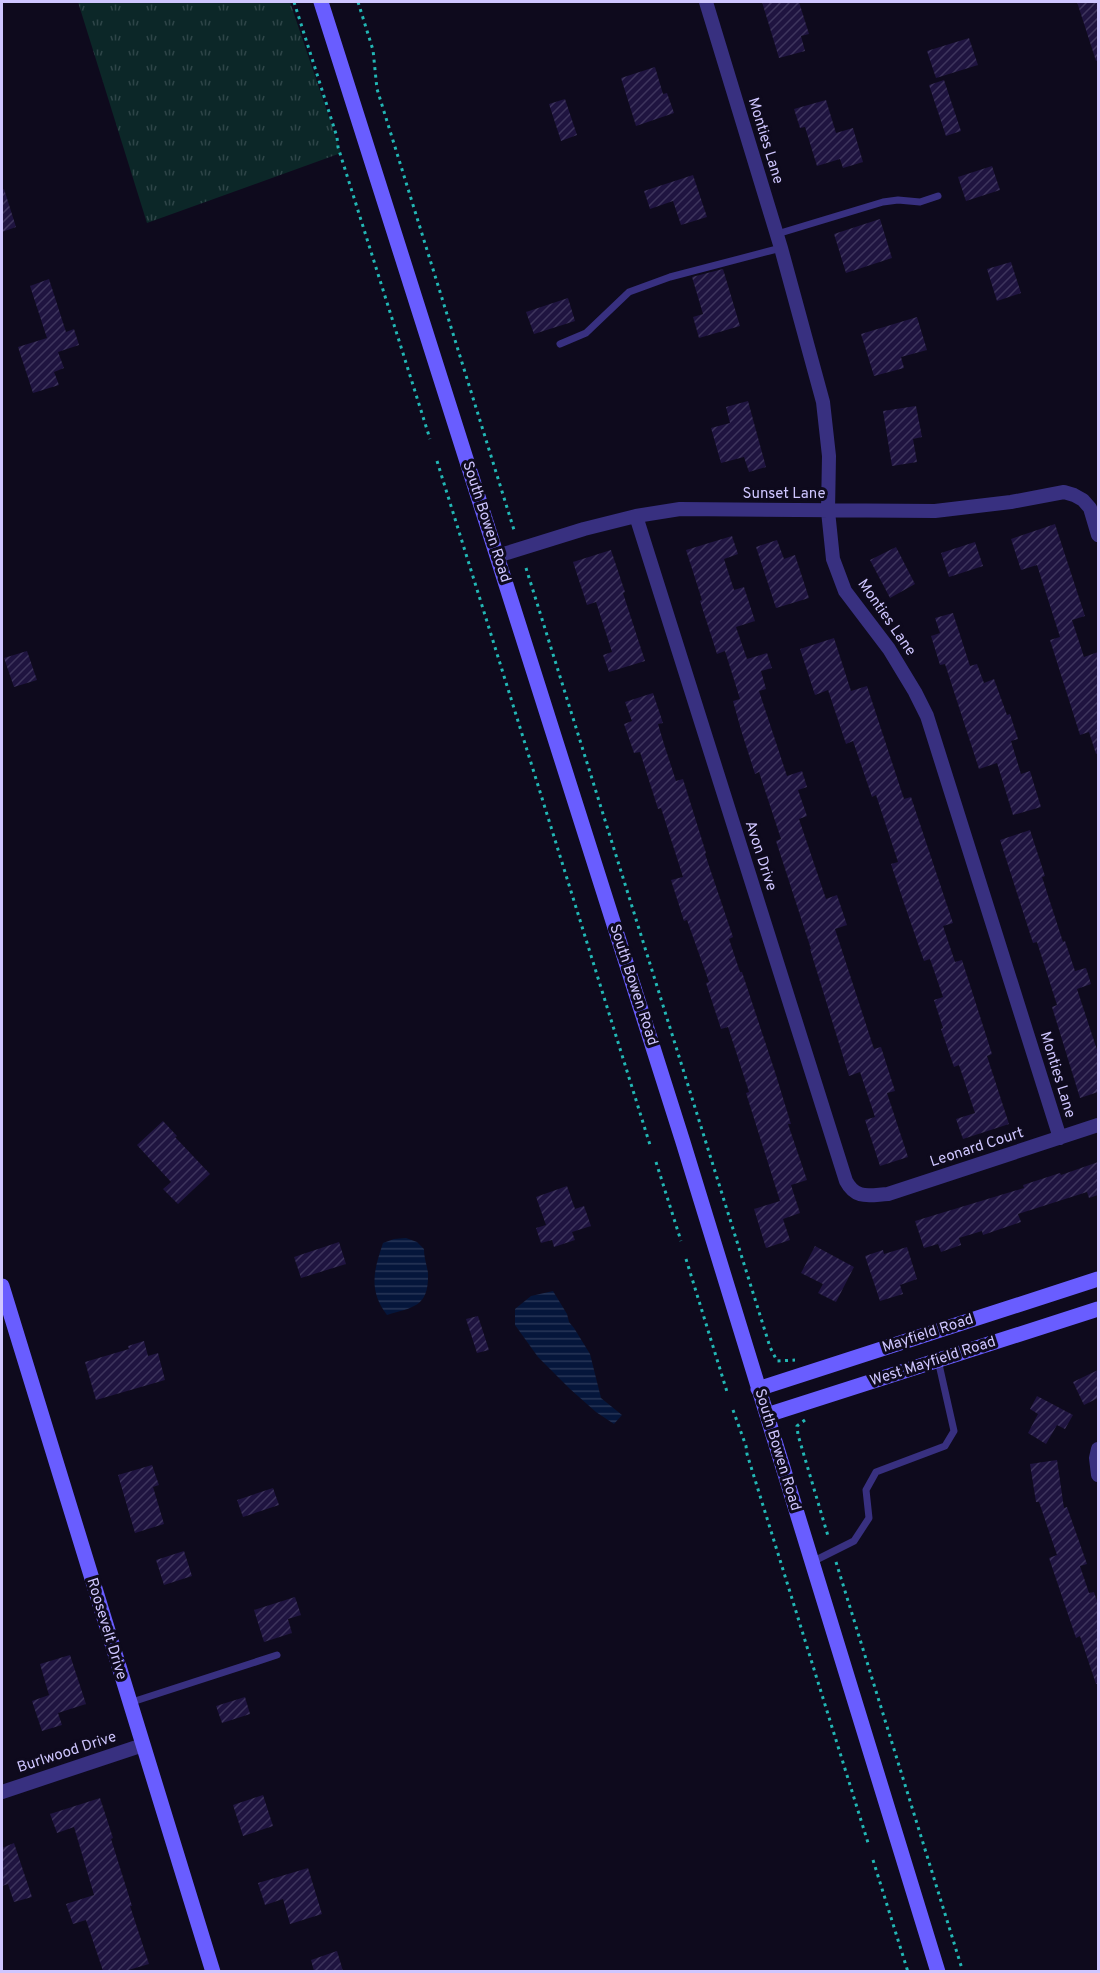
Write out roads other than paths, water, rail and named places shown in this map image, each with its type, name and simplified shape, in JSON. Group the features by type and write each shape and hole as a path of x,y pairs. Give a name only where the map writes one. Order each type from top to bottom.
{"main road":[{"name":"South Bowen Road","path":"321,2 676,1120 938,1971"},
{"name":"Mayfield Road","path":"758,1389 1098,1279"},
{"name":"Roosevelt Drive","path":"2,1286 213,1971"},
{"name":"West Mayfield Road","path":"767,1415 1098,1309"}],"street":[{"name":"Monties Lane","path":"706,2 782,248 823,402 829,456 828,511 833,559 845,591 889,649 927,716 1060,1138"},
{"name":"Sunset Lane","path":"497,556 584,529 636,516 680,509 935,511 1011,502 1064,492 1074,495 1090,508 1098,535"},
{"name":"Avon Drive","path":"636,516 846,1181 850,1190 864,1196"},
{"name":"Leonard Court","path":"864,1196 888,1194 1098,1125"},
{"path":"1098,1449 1096,1458 1098,1475"},
{"name":"Burlwood Drive","path":"2,1792 143,1745"}],"lane":[{"path":"777,234 883,202 898,200 920,202 938,196"},
{"path":"560,344 586,333 629,292 670,277 782,248"},
{"path":"812,1562 854,1541 868,1518 866,1490 876,1472 945,1446 954,1431 938,1360"},
{"path":"129,1703 277,1654"}],"water":[{"path":"406,1238 417,1242 424,1249 428,1273 426,1293 418,1304 387,1315 377,1297 375,1288 377,1262 383,1243"},
{"path":"553,1291 567,1314 569,1322 590,1354 601,1398 622,1415 614,1424 596,1412 538,1357 515,1325 515,1309 531,1296"}]}
